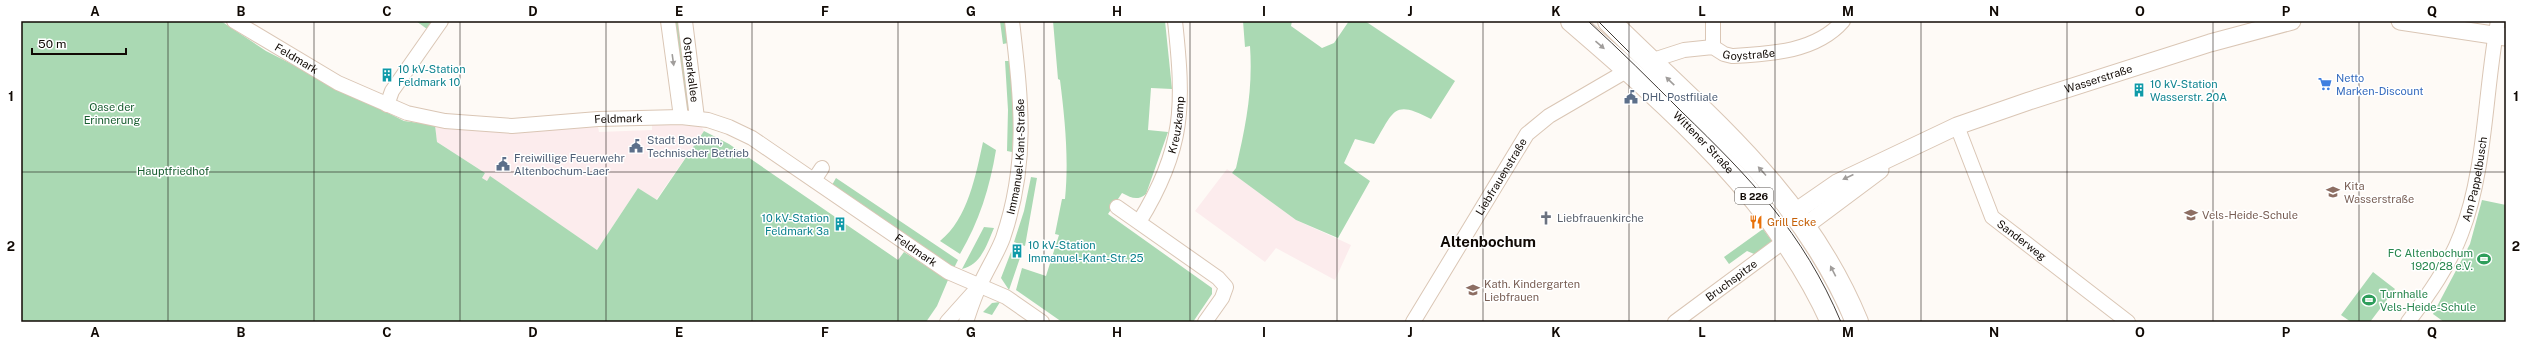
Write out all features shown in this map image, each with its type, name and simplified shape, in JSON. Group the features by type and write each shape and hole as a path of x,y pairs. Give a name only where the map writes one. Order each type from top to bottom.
{"main road":[{"name":"Wittener Straße","path":"1572,21 1628,70 1718,156 1764,208 1783,242 1813,280 1832,322"},
{"name":"Wittener Straße","path":"1609,21 1752,160 1800,219 1830,266 1857,322"},
{"path":"1628,70 1650,62"},
{"path":"1783,242 1800,219"}],"street":[{"name":"Feldmark","path":"234,21 338,83 407,113 445,121 478,125 512,126 598,119 681,117 697,118 729,127 752,138 948,272 979,286"},
{"path":"387,105 392,91 441,21"},
{"name":"Ostparkallee","path":"668,21 681,117"},
{"name":"Ostparkallee","path":"685,21 697,118"},
{"name":"Immanuel-Kant-Straße","path":"966,322 979,286 1002,240 1012,208 1018,176 1022,120 1012,21"},
{"name":"Kreuzkamp","path":"1139,222 1162,180 1177,136 1181,101 1175,21"},
{"path":"1713,21 1713,46"},
{"name":"Goystraße","path":"1650,62 1684,50 1713,46 1724,54 1732,56 1782,53 1812,43 1830,33 1843,21"},
{"name":"Wasserstraße","path":"1800,219 1909,149 1957,126 2029,100 2210,43 2292,21"},
{"path":"2400,21 2500,31"},
{"name":"Am Pappelbusch","path":"2408,322 2442,274 2453,252 2468,214 2476,176 2500,31"},
{"name":"Liebfrauenstraße","path":"1413,322 1527,134 1549,116 1628,70"},
{"name":"Sanderweg","path":"1957,126 1992,217 2128,322"},
{"path":"814,180 822,168"},
{"path":"1117,207 1218,278 1226,287 1222,298 1204,322"},
{"name":"Bruchspitze","path":"1675,322 1783,242"},
{"path":"979,286 1006,297 1042,322"},
{"name":"Immanuel-Kant-Straße","path":"947,322 979,286"}],"shaded area":[{"path":"664,124 701,126 704,131 656,200 638,188 597,250 490,177 487,181 482,178 485,173 437,142 435,125 467,130 504,132 598,127 599,132 652,130 652,125"},
{"path":"1227,169 1296,220 1351,245 1335,280 1276,248 1265,262 1195,211"}],"green space":[{"name":"Hauptfriedhof","path":"21,21 221,21 266,51 404,121 435,125 437,142 485,173 482,178 487,181 490,176 597,250 638,188 657,200 704,131 729,144 898,260 904,252 948,280 937,306 926,322 21,322"},
{"path":"416,21 432,21 427,29"},
{"path":"672,21 681,21 689,110 687,110"},
{"path":"1000,21 1005,21 1008,43 1003,44"},
{"path":"1053,21 1165,21 1172,89 1151,88 1148,130 1168,132 1146,194 1140,198 1134,198 1122,193 1108,214 1212,288 1212,294 1193,322 1062,322 1016,290 1022,268 1046,276 1059,235 1055,234 1062,199 1065,199 1067,169 1066,140 1060,80 1058,79"},
{"path":"1243,21 1292,21 1291,26 1322,48 1334,43 1349,21 1365,21 1455,81 1431,119 1418,113 1402,109 1391,116 1374,144 1355,139 1344,163 1370,181 1338,238 1296,220 1232,173 1236,168 1240,152 1250,93 1250,46 1245,47"},
{"path":"1005,61 1010,61 1014,124 1012,152 1007,151 1008,110"},
{"path":"983,142 996,150 994,164 983,204 973,229 960,254 940,241 950,232 958,221 964,208 974,182"},
{"path":"1031,177 1037,178 1025,246 1014,242 1024,211"},
{"path":"836,178 958,260 954,268 832,185"},
{"name":"FC Altenbochum 1920/28 e.V.","path":"2482,200 2506,205 2506,322 2444,322 2433,314 2470,244"},
{"path":"984,227 994,228 986,247 974,263 969,267 962,269"},
{"path":"1763,229 1774,244 1759,256 1747,251 1729,264 1724,257"},
{"path":"1011,252 1021,255 1009,290 1001,278"},
{"name":"Turnhalle Vels-Heide-Schule","path":"2373,272 2395,289 2370,322 2351,322 2341,315"},
{"path":"1000,302 992,315 983,312 992,303"}],"tram line":[{"path":"1588,21 1707,136 1773,208 1810,260 1841,322"},
{"path":"1598,21 1629,52"}],"place":[{"name":"10 kV-Station Feldmark 10","path":"387,75"},
{"name":"Netto Marken-Discount","path":"2325,84"},
{"name":"10 kV-Station Wasserstr. 20A","path":"2139,90"},
{"name":"DHL Postfiliale","path":"1631,97"},
{"name":"Stadt Bochum, Technischer Betrieb","path":"636,146"},
{"name":"Freiwillige Feuerwehr Altenbochum-Laer","path":"503,164"},
{"name":"Kita Wasserstraße","path":"2333,192"},
{"name":"Vels-Heide-Schule","path":"2191,215"},
{"name":"Liebfrauenkirche","path":"1546,218"},
{"name":"Grill Ecke","path":"1756,222"},
{"name":"10 kV-Station Feldmark 3a","path":"840,224"},
{"name":"10 kV-Station Immanuel-Kant-Str. 25","path":"1017,251"},
{"name":"FC Altenbochum 1920/28 e.V.","path":"2484,259"},
{"name":"Kath. Kindergarten Liebfrauen","path":"1473,290"},
{"name":"Turnhalle Vels-Heide-Schule","path":"2369,300"}],"district":[{"name":"Altenbochum","path":"1488,242"}],"park label":[{"name":"Oase der Erinnerung","path":"112,113"}]}
